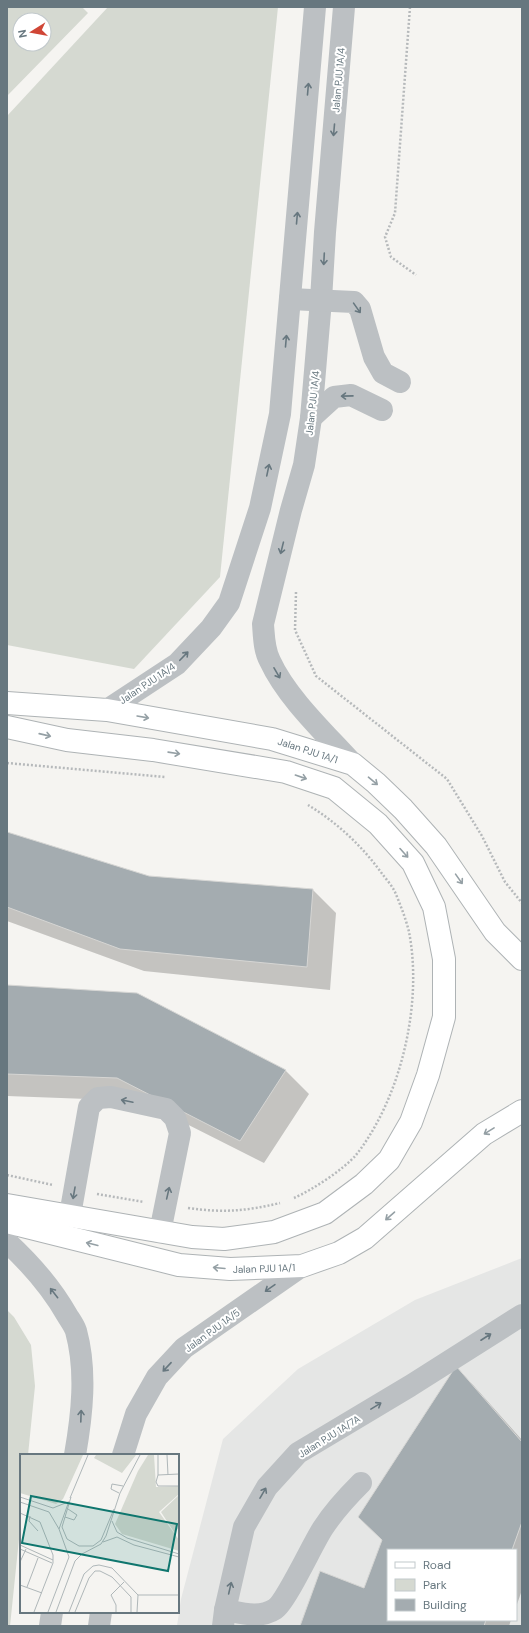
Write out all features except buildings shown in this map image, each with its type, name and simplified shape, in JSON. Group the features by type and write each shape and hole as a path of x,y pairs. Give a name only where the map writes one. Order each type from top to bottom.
{"main road":[{"name":"Jalan PJU 1A/1","path":"7,703 106,710 272,738 353,764 398,804 431,841 495,932 522,959"},
{"path":"7,726 67,740 153,750 286,772 334,788 378,824 413,863 434,907 444,959 444,1017 428,1075 411,1122 389,1160 364,1184 324,1213 274,1232 224,1239 192,1237 160,1232 7,1205"},
{"name":"Jalan PJU 1A/1","path":"7,1222 179,1265 230,1269 302,1266 339,1253 364,1238 484,1134 522,1111"}],"street":[{"name":"Jalan PJU 1A/4","path":"106,710 177,664 211,628 229,603 260,508 280,414 315,7"},
{"name":"Jalan PJU 1A/4","path":"344,7 325,232 322,300 311,418 304,465 291,510 263,624 264,642 269,660 287,690 353,764"},
{"path":"290,299 354,302 360,309 374,357 383,373 400,382"},
{"path":"311,418 334,397 345,395 351,395 382,410"},
{"path":"260,508 291,510"},
{"path":"70,1215 88,1107 98,1098 111,1097 166,1108 175,1118 180,1133 160,1232"},
{"path":"7,1242 31,1264 49,1287 58,1299 75,1330 82,1369 81,1422 75,1454"},
{"name":"Jalan PJU 1A/5","path":"123,1454 136,1414 157,1377 184,1348 302,1266"},
{"name":"Jalan PJU 1A/7A","path":"224,1618 244,1527 267,1487 298,1453 410,1386 522,1314"},
{"path":"224,1618 264,1614 276,1609 286,1596 324,1527 342,1502 361,1483"},
{"path":"50,1626 52,1613"},
{"path":"99,1626 101,1613"}],"path":[{"path":"410,7 395,213 385,237 390,257 416,275"},
{"path":"296,585 295,630 316,676 447,779 482,836 505,882 522,903"},
{"path":"7,763 168,777"},
{"path":"288,1200 309,1192 355,1156 374,1127 389,1094 403,1056 411,1015 414,973 409,931 394,890 369,856 348,835 328,817 302,803"},
{"path":"7,1175 74,1190 165,1205 223,1212 248,1210 281,1203"}],"shaded area":[{"path":"522,1258 522,1626 177,1626 181,1599 223,1439 298,1369 415,1300"}],"green space":[{"path":"7,7 82,7 88,13 52,50 52,12 12,12 12,52 50,52 7,96"},
{"path":"108,7 278,7 220,577 134,669 7,645 7,116"},
{"path":"7,1310 14,1317 31,1345 35,1386 28,1454 20,1454 20,1530 10,1626 7,1626"}]}
